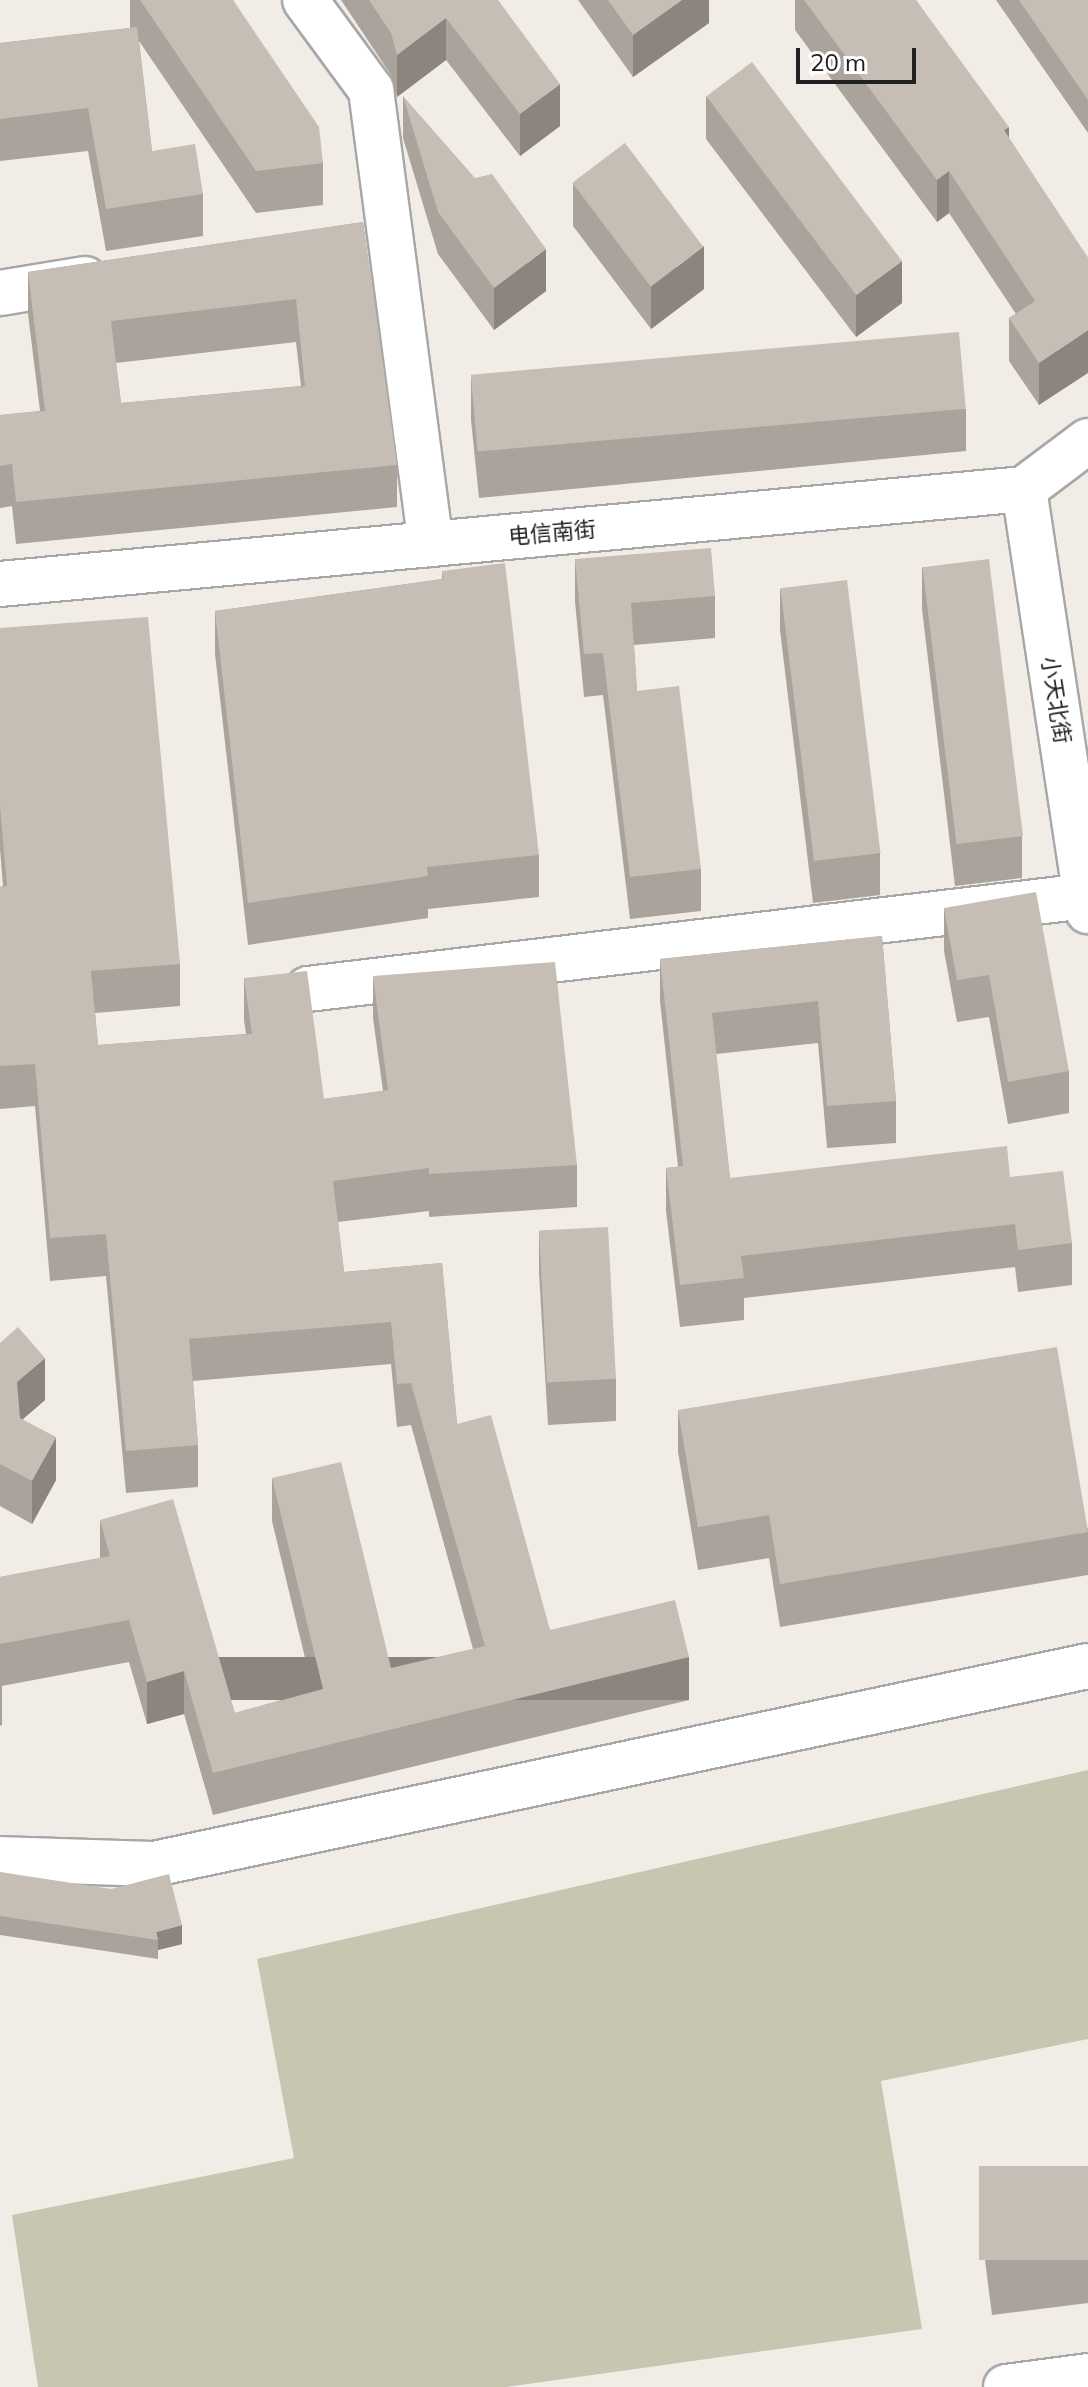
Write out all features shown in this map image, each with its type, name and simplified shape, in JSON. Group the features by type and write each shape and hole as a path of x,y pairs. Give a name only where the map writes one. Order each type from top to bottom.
{"street":[{"path":"305,0 371,90 431,544"},
{"path":"343,239 390,232"},
{"path":"0,293 125,273"},
{"path":"1024,489 1088,441"},
{"name":"电信南街","path":"0,584 1024,489"},
{"name":"小天北街","path":"1024,489 1087,903"},
{"path":"308,989 1087,903"},
{"path":"0,1859 154,1864 1088,1666"},
{"path":"1006,2387 1088,2376"}],"shaded area":[{"path":"1088,1770 1088,2039 881,2081 922,2329 506,2387 38,2387 12,2215 294,2158 257,1959"}],"building":[{"path":"140,0 233,0 319,127 323,163 256,171"},
{"path":"369,0 498,0 560,84 520,114 446,18 397,55 391,33"},
{"path":"608,0 682,0 633,35"},
{"path":"804,0 916,0 1009,127 1004,130 1088,258 1088,330 1039,363 1009,318 1035,301 949,171 937,180"},
{"path":"1019,0 1088,0 1088,100"},
{"path":"137,27 152,151 195,144 203,194 106,209 88,108 0,119 0,43"},
{"path":"752,62 902,261 856,295 706,96"},
{"path":"403,96 475,178 492,174 546,249 494,288 438,212"},
{"path":"625,143 703,247 651,287 572,183"},
{"path":"363,222 397,465 16,502 12,464 0,466 0,415 45,411 28,272","holes":["296,299 305,386 121,403 111,321"]},
{"path":"959,332 966,409 478,451 471,375"},
{"path":"711,548 715,596 631,603 637,691 679,686 701,869 630,877 603,653 584,654 575,559"},
{"path":"989,559 1023,836 957,844 922,567"},
{"path":"505,563 539,855 427,867 428,876 248,903 215,611 443,579 442,571"},
{"path":"847,580 881,853 814,861 780,588"},
{"path":"148,617 180,964 91,971 98,1045 252,1034 244,978 307,971 324,1099 388,1090 373,976 555,962 577,1165 429,1174 429,1168 333,1181 344,1272 442,1263 457,1424 491,1415 550,1630 675,1600 689,1657 213,1773 184,1671 147,1682 129,1620 0,1644 0,1577 110,1556 100,1520 173,1499 235,1713 323,1689 272,1478 341,1462 391,1668 485,1646 411,1383 397,1384 391,1322 189,1339 198,1445 126,1451 106,1234 50,1238 35,1064 0,1066 0,887 7,886 0,807 0,628"},
{"path":"1036,892 1069,1071 1008,1082 989,975 957,980 944,908"},
{"path":"882,936 896,1101 827,1106 818,1001 712,1013 730,1178 1007,1146 1010,1177 1063,1171 1072,1243 1018,1250 1015,1224 741,1256 744,1278 680,1285 666,1168 683,1166 660,959"},
{"path":"608,1227 616,1379 547,1382 539,1231"},
{"path":"18,1327 45,1358 17,1382 20,1418 56,1437 32,1481 0,1464 0,1343"},
{"path":"1057,1347 1088,1532 780,1584 769,1515 698,1527 678,1410"},
{"path":"0,1872 111,1889 169,1874 182,1925 156,1932 158,1940 0,1916"},
{"path":"979,2166 1088,2166 1088,2260 979,2260"}]}
